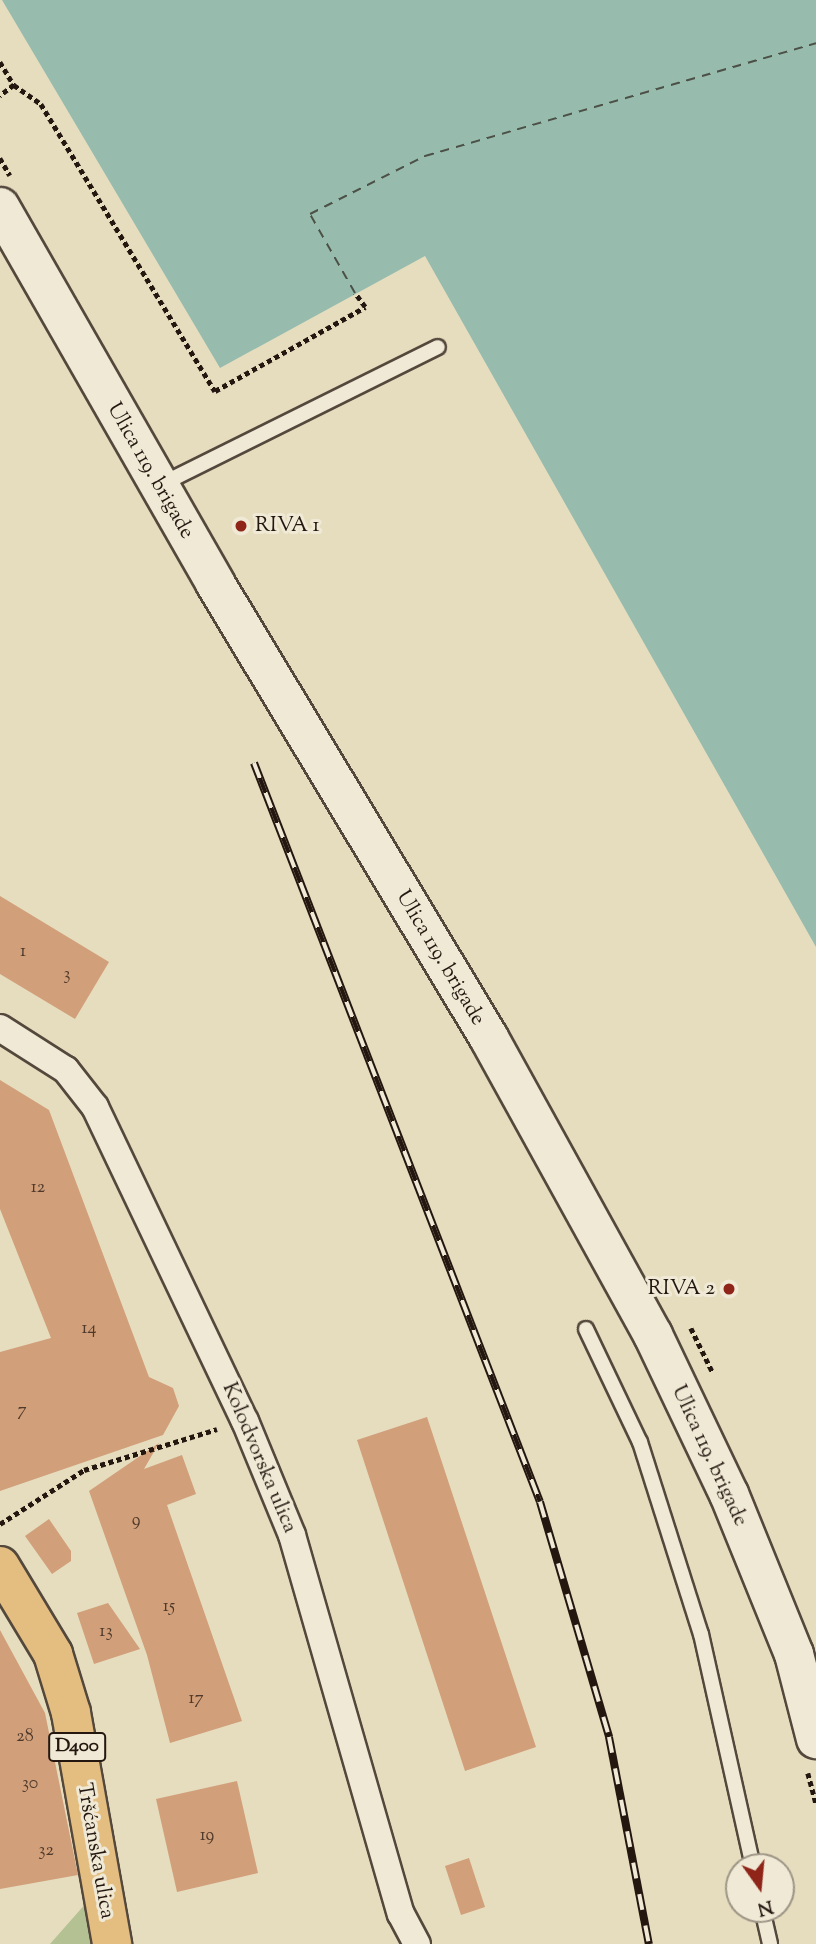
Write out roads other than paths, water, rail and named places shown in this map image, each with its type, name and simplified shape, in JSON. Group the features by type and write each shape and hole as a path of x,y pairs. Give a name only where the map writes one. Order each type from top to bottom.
{"main road":[{"name":"Ulica 119. brigade","path":"0,208 159,485 489,1038 653,1335 759,1568 794,1654 816,1739"},
{"name":"Tršćanska ulica","path":"0,1566 53,1654 71,1713 112,1944"}],"street":[{"name":"Kolodvorska ulica","path":"0,1028 65,1070 94,1107 245,1420 292,1535 401,1914 417,1944"}],"lane":[{"path":"159,485 438,347"},
{"path":"586,1329 640,1442 701,1634 750,1853"},
{"path":"765,1923 770,1944"}],"railway":[{"path":"254,763 540,1502 609,1737 649,1944"}],"place":[{"name":"RIVA 1","path":"241,526"},
{"name":"RIVA 2","path":"729,1289"}]}
